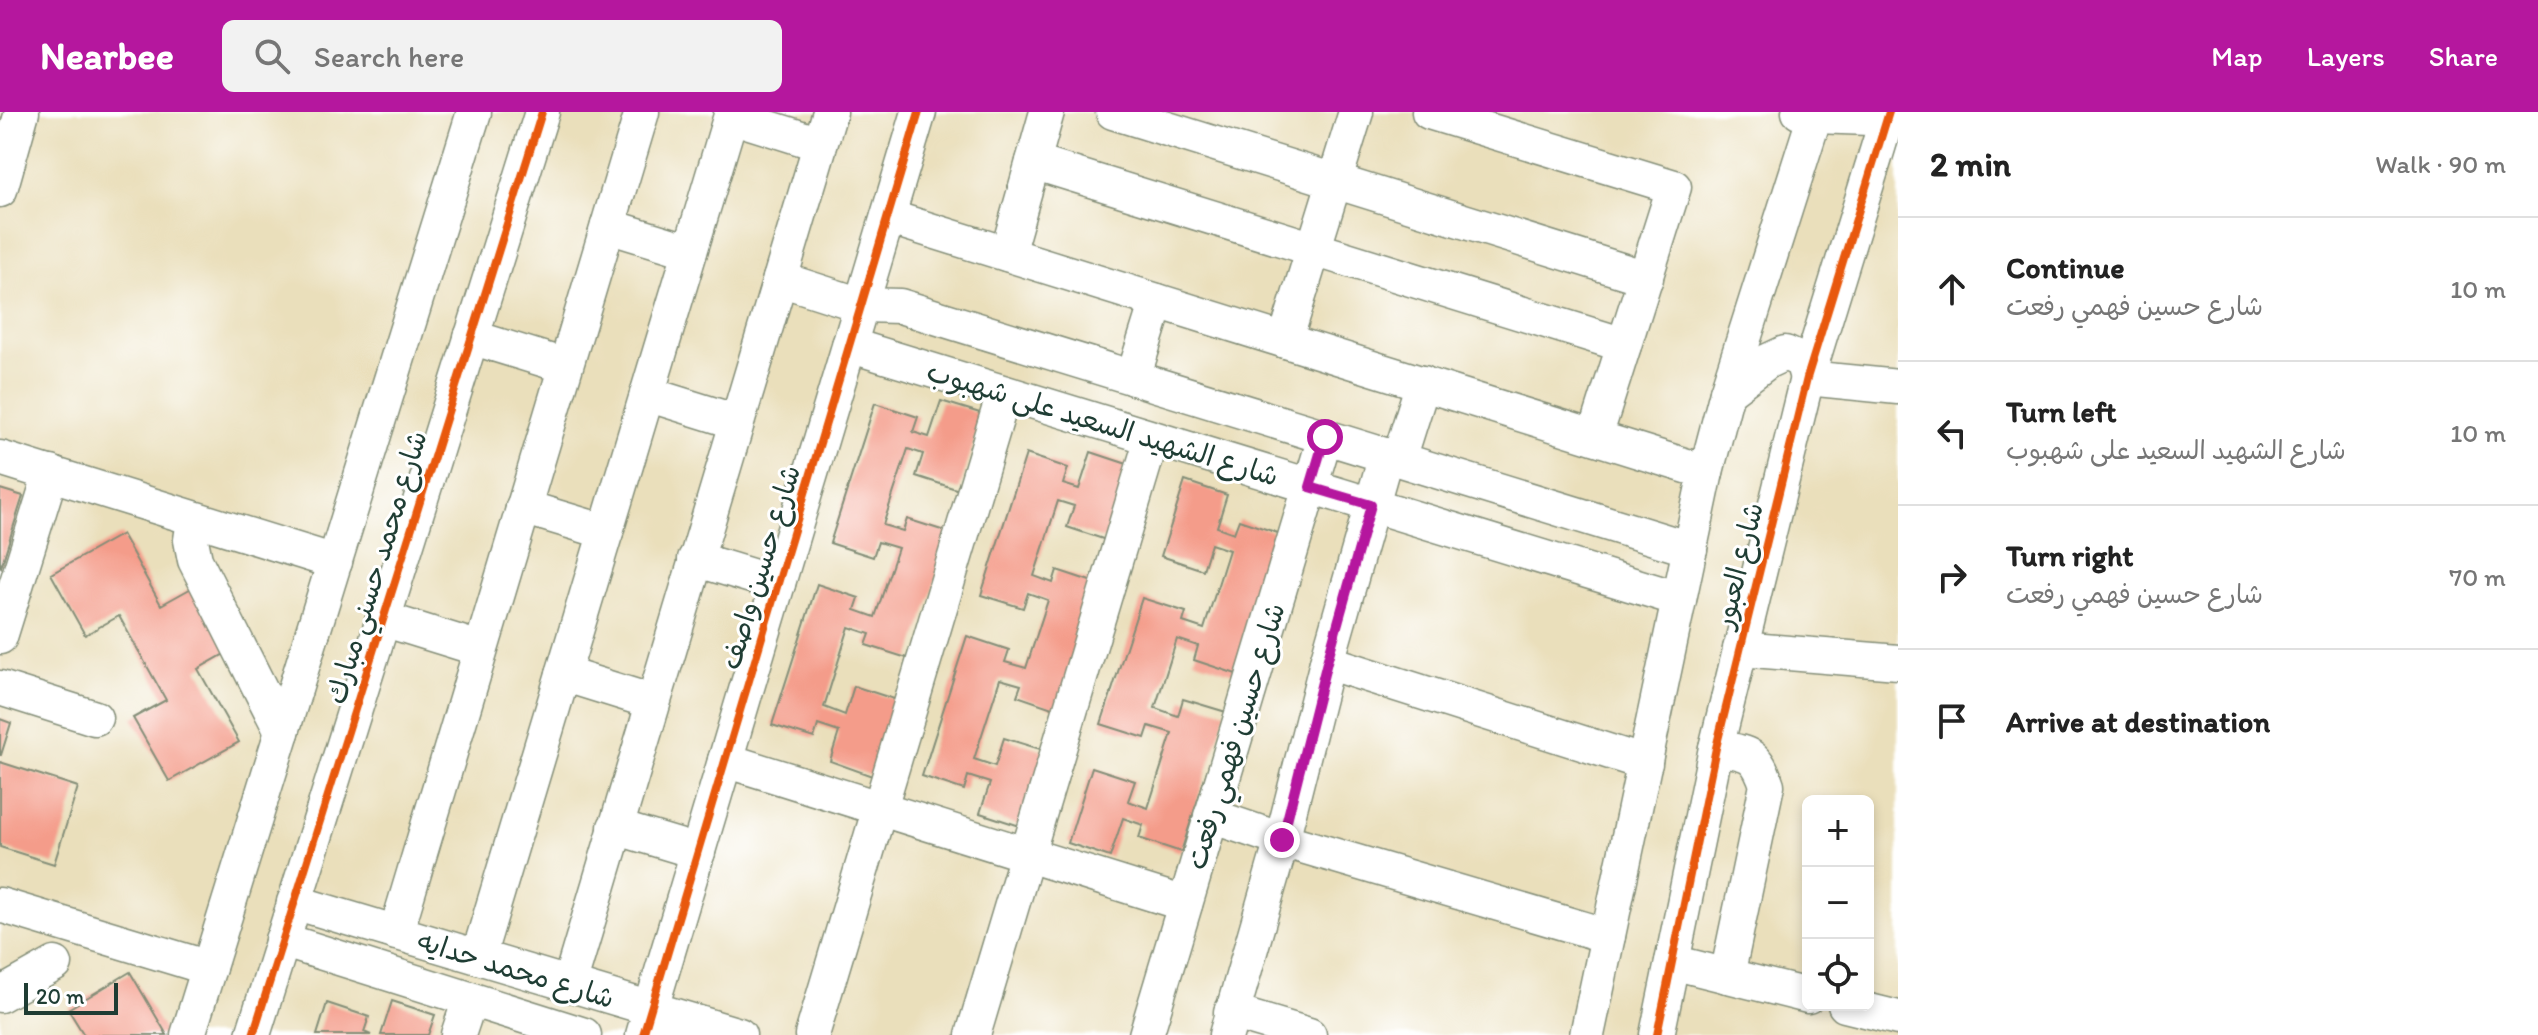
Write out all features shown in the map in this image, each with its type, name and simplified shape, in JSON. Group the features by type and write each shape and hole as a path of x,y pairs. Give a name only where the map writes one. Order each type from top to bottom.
{"street":[{"path":"0,190 22,112"},
{"name":"شارع محمد حسني مبارك","path":"188,1035 474,112"},
{"name":"شارع محمد حسني مبارك","path":"253,1035 542,112"},
{"path":"396,933 642,112"},
{"name":"شارع حسين واصف","path":"647,1022 919,112"},
{"path":"1007,254 1047,112"},
{"path":"1113,112 1646,278"},
{"path":"1285,341 1356,112"},
{"path":"1429,112 1502,123 1674,187 1595,437"},
{"path":"1810,113 1891,117"},
{"name":"شارع العبور","path":"1587,1035 1706,472 1810,113"},
{"path":"478,957 731,114 825,128 569,985"},
{"name":"شارع العبور","path":"1657,1035 1716,748 1807,378 1891,117"},
{"path":"1033,162 1624,345"},
{"path":"888,217 1706,472"},
{"path":"608,226 690,251"},
{"name":"شارع الشهيد السعيد على شهبوب","path":"780,279 861,305 900,306 1690,549"},
{"path":"1133,378 1157,301"},
{"path":"471,337 565,366"},
{"name":"شارع الشهيد السعيد على شهبوب","path":"849,345 1679,599"},
{"path":"1727,392 1768,361 1785,353 1802,361 1807,378 1898,387"},
{"path":"1309,1035 1228,1023 1282,840 1371,505 1423,383"},
{"path":"812,1035 1004,393"},
{"path":"647,394 737,422"},
{"name":"شارع حسين فهمي رفعت","path":"1146,1035 1325,437"},
{"path":"973,1035 1152,438"},
{"path":"0,458 335,562"},
{"path":"0,637 51,473"},
{"path":"523,507 606,532"},
{"path":"194,520 191,540 195,560 282,732"},
{"path":"695,559 778,584"},
{"path":"383,619 480,649"},
{"path":"1740,649 1898,662"},
{"path":"1327,662 1645,763"},
{"path":"563,674 653,702"},
{"path":"0,688 95,718"},
{"path":"1716,748 1744,752 1760,765 1767,785 1727,976"},
{"path":"725,760 1185,904"},
{"path":"1211,816 1282,840 1608,936"},
{"path":"615,827 698,852"},
{"name":"شارع محمد حدايه","path":"294,902 569,985 647,1022 739,1035"},
{"path":"0,905 209,968"},
{"name":"شارع محمد حدايه","path":"282,940 584,1035"},
{"path":"1672,962 1802,995"},
{"path":"0,995 55,964"},
{"path":"458,1035 470,999"},
{"path":"1869,1011 1898,1018"}],"building":[{"path":"941,401 983,414 959,490 916,476 923,454 908,449 883,525 903,531 907,519 951,533 910,659 866,645 870,634 849,627 824,707 845,715 854,686 897,700 872,776 830,761 839,732 818,725 814,738 772,725 817,584 859,598 855,610 875,617 898,548 878,542 873,557 830,543 875,403 918,417 913,432 929,437"},
{"path":"1091,452 1133,466 1109,541 1067,527 1074,506 1058,501 1034,576 1053,583 1057,570 1102,585 1061,711 1017,696 1021,685 1000,679 974,759 995,766 1004,738 1047,751 1023,827 980,813 990,783 968,776 964,790 922,776 967,636 1009,650 1005,662 1026,668 1048,600 1028,593 1023,608 981,595 1026,454 1068,468 1063,484 1079,489"},
{"path":"1185,481 1227,495 1217,527 1234,533 1239,520 1281,534 1236,674 1194,660 1198,646 1177,639 1155,708 1178,716 1183,699 1226,712 1181,852 1139,838 1143,825 1123,818 1110,857 1068,843 1092,767 1135,781 1128,801 1148,808 1172,733 1149,726 1145,738 1101,724 1142,598 1186,612 1183,622 1204,629 1229,550 1211,544 1203,570 1161,556"},
{"path":"0,489 23,496 1,567 0,566"},
{"path":"122,534 161,605 197,585 233,649 198,669 239,742 169,781 133,718 166,700 119,616 85,635 51,574"},
{"path":"0,719 11,723 1,755 0,755"},
{"path":"0,762 78,787 54,864 0,847"},
{"path":"130,972 167,1035 84,1035 68,1009"},
{"path":"392,1001 435,1015 428,1035 381,1035"},
{"path":"327,1003 369,1017 364,1032 371,1035 317,1035"}],"cycle path":[{"path":"253,1035 542,112"},
{"path":"643,1035 919,112"},
{"path":"1657,1035 1716,748 1807,378 1889,112"}],"route":[{"path":"1282,840 1371,505 1310,487 1325,437"}]}
